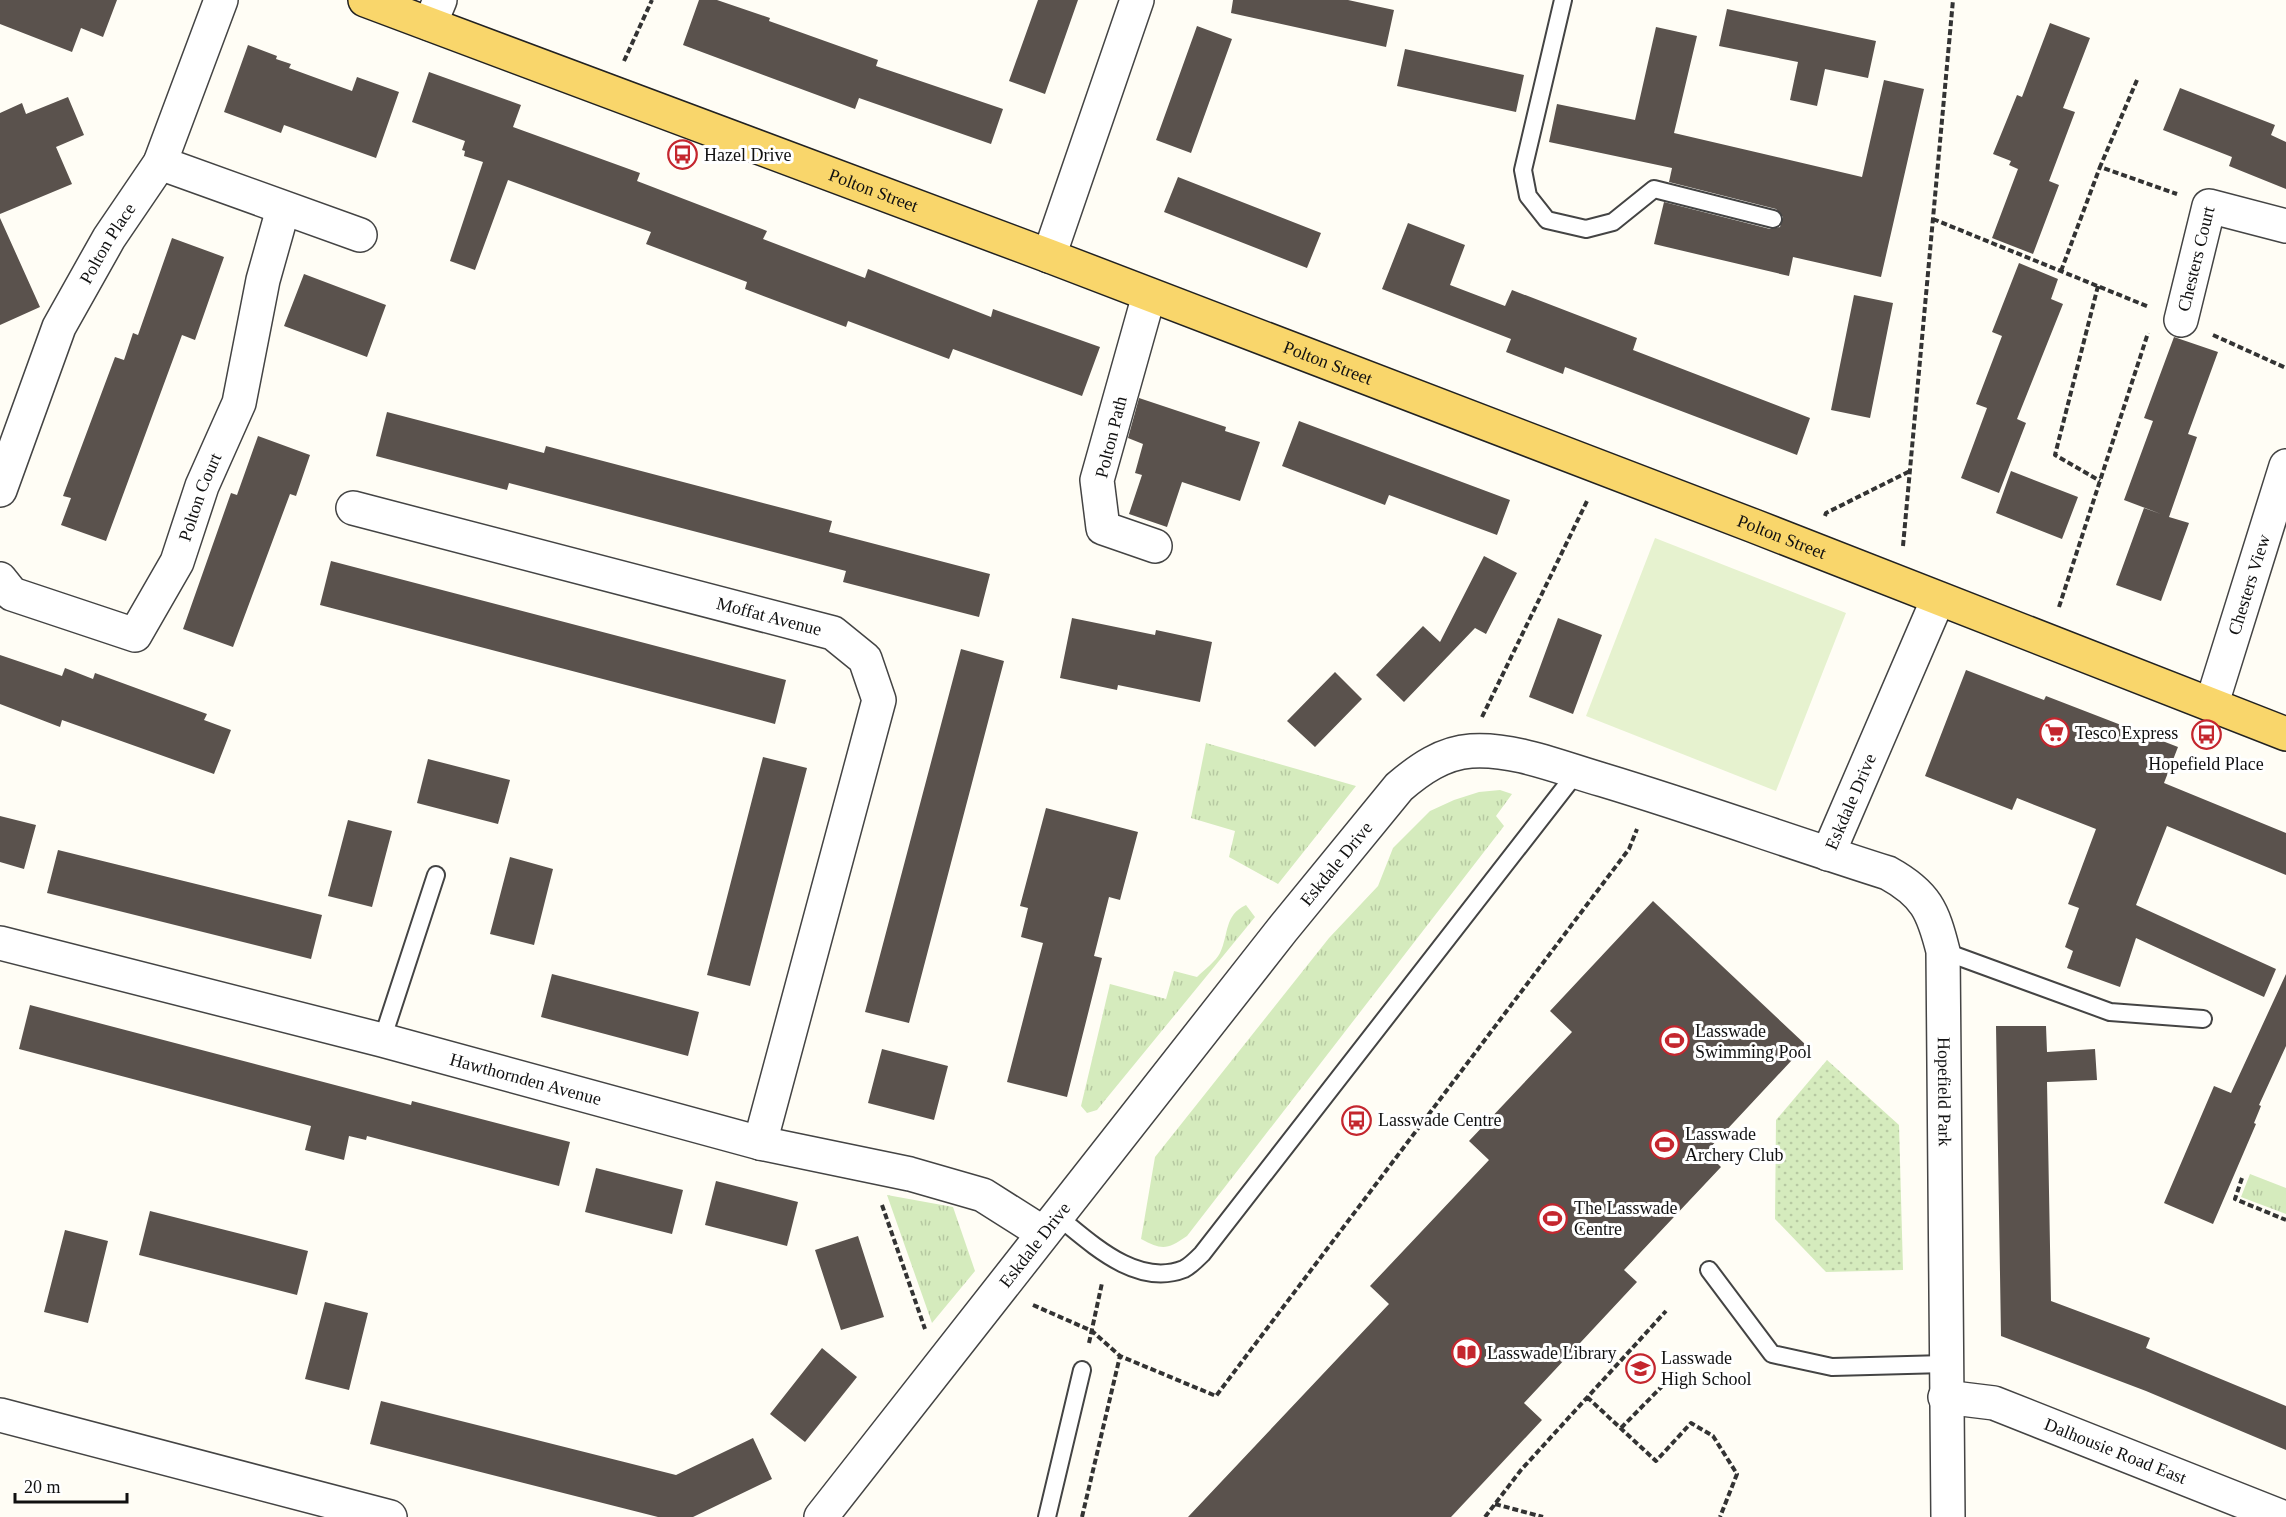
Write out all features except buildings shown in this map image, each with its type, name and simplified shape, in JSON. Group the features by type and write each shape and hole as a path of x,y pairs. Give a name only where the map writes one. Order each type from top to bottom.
{"main road":[{"name":"Polton Street","path":"365,0 435,12 610,92 1149,294 2212,703 2286,734"}],"street":[{"name":"Polton Place","path":"0,490 58,327 109,238 160,164 221,0"},
{"path":"1048,256 1137,0"},
{"path":"160,164 360,236"},
{"name":"Chesters Court","path":"2168,315 2209,206 2286,226"},
{"name":"Polton Court","path":"0,579 12,594 135,635 177,562 202,486 239,403 263,280 283,208"},
{"name":"Polton Path","path":"1149,294 1098,480 1103,528 1155,546"},
{"name":"Chesters View","path":"2212,703 2286,466"},
{"name":"Moffat Avenue","path":"353,508 833,633 865,658 879,700 760,1143"},
{"name":"Eskdale Drive","path":"820,1517 939,1369 1050,1224 1399,787 1416,772 1442,758 1468,751 1498,751 1577,772 1828,854 1938,599"},
{"name":"Hopefield Park","path":"1828,854 1888,873 1911,886 1926,902 1936,925 1943,951 1945,1397 1948,1517"},
{"name":"Hawthornden Avenue","path":"0,943 382,1040 760,1143 869,1166 983,1195 1050,1224"},
{"name":"Dalhousie Road East","path":"1945,1397 1994,1403 2282,1517"},
{"path":"0,1415 390,1517"}],"lane":[{"path":"1563,0 1523,170 1528,196 1547,220 1586,229 1613,222 1654,189 1773,219"},
{"path":"1050,1224 1108,1257 1143,1271 1164,1273 1185,1268 1202,1254 1577,772"},
{"path":"382,1040 436,875"},
{"path":"1943,951 2110,1012 2203,1019"},
{"path":"1709,1270 1772,1354 1832,1368 1945,1364"},
{"path":"1047,1517 1082,1370"}],"path":[{"path":"610,92 652,0"},
{"path":"1899,584 1953,0"},
{"path":"2061,271 2100,167 2137,80"},
{"path":"2100,167 2209,206"},
{"path":"1933,219 2168,315 2286,368"},
{"path":"2098,286 2055,455 2100,482"},
{"path":"2020,631 2031,600 2060,608 2100,482 2168,315"},
{"path":"1468,751 1488,702 1603,468"},
{"path":"1816,551 1826,513 1910,471"},
{"path":"1028,1303 1092,1331 1120,1356 1216,1396 1629,849 1650,795"},
{"path":"869,1166 939,1369"},
{"path":"2242,1178 2235,1199 2286,1220"},
{"path":"1092,1331 1108,1257"},
{"path":"1485,1517 1521,1470 1666,1311"},
{"path":"1082,1517 1120,1356"},
{"path":"1621,1428 1677,1371"},
{"path":"1587,1397 1656,1461 1691,1423 1713,1436 1737,1474 1720,1517"},
{"path":"1495,1504 1543,1517"}],"green space":[{"path":"1655,538 1846,613 1776,791 1586,716"},
{"path":"1206,743 1356,786 1278,884 1229,857 1235,831 1191,818"},
{"path":"1500,790 1512,794 1496,816 1504,826 1187,1236 1164,1247 1141,1239 1155,1157 1329,938 1378,886 1393,848 1430,811 1479,792"},
{"path":"1246,905 1255,917 1097,1110 1087,1113 1081,1106 1110,984 1166,999 1174,971 1197,977 1218,956 1230,920 1239,909"},
{"path":"1827,1060 1899,1125 1903,1270 1826,1272 1775,1219 1776,1120"},
{"path":"2250,1174 2286,1188 2286,1214 2241,1197"},
{"path":"887,1195 953,1207 975,1271 932,1323"}],"place":[{"name":"Hazel Drive","path":"683,155"},
{"name":"Tesco Express","path":"2054,733"},
{"name":"Hopefield Place","path":"2206,735"},
{"name":"Lasswade Swimming Pool","path":"1674,1041"},
{"name":"Lasswade Centre","path":"1357,1120"},
{"name":"Lasswade Archery Club","path":"1664,1144"},
{"name":"The Lasswade Centre","path":"1553,1218"},
{"name":"Lasswade Library","path":"1466,1353"},
{"name":"Lasswade High School","path":"1640,1368"}]}
